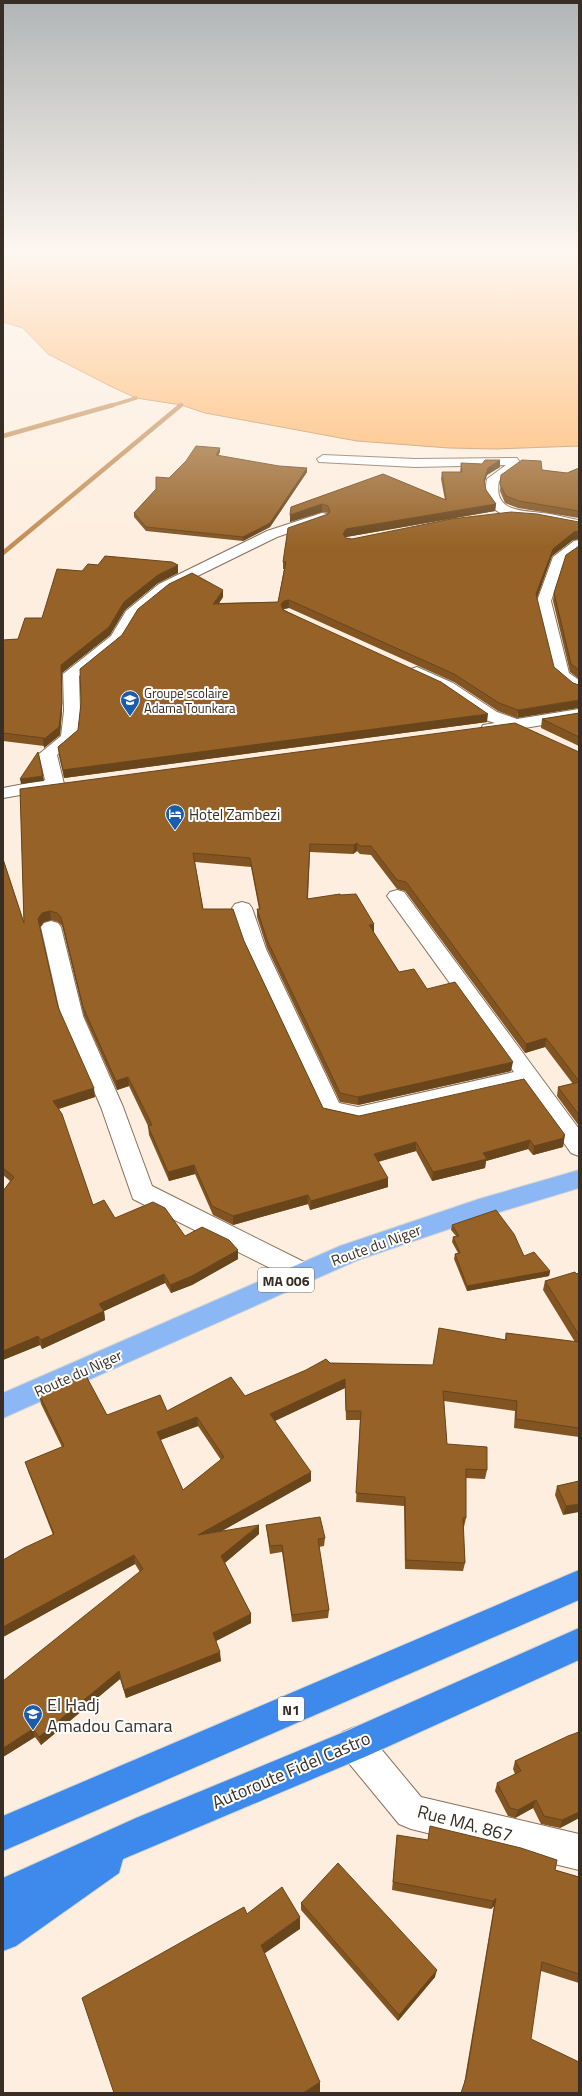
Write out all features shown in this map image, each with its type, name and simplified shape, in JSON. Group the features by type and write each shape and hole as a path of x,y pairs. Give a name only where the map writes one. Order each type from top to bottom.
{"highway":[{"name":"N1","path":"3,1834 579,1585"},
{"name":"Autoroute Fidel Castro","path":"3,1896 148,1830 355,1744 579,1644"},
{"path":"3,1933 148,1830"}],"main road":[{"name":"Route du Niger","path":"3,1406 349,1253 488,1206 579,1179"}],"street":[{"path":"323,459 415,463 513,461 515,464 493,479 490,489 496,504 511,514"},
{"path":"490,516 511,514 544,517 579,524"},
{"path":"3,792 62,783 48,754 69,738 72,711 71,674 117,639 131,614 164,587 272,534 322,517"},
{"path":"579,544 558,560 544,601 555,641 562,675 579,686"},
{"path":"404,666 448,686 491,716 544,736"},
{"path":"470,731 517,725 579,714"},
{"path":"397,896 579,1147"},
{"path":"242,908 256,949 331,1109 358,1115 529,1077"},
{"path":"51,927 72,1016 112,1107 142,1192 303,1273"},
{"name":"Rue MA. 867","path":"355,1744 411,1812 579,1852"}],"shaded area":[{"path":"46,352 579,352 579,446 495,449 449,448 357,441 205,413 181,405 136,398"}],"building":[{"path":"196,446 220,448 216,455 279,466 307,468 270,523 243,537 146,527 134,513 156,489 156,477 169,478 186,461"},
{"path":"485,460 500,460 488,468 484,480 486,490 496,504 346,529 343,534 346,538 352,539 451,519 511,512 537,514 579,522 579,531 574,532 553,549 536,594 554,667 573,683 579,685 579,700 518,710 499,703 454,674 289,600 284,601 281,604 283,610 441,682 488,714 63,770 58,747 78,730 81,703 80,669 122,635 138,609 169,584 192,573 223,590 213,604 278,602 286,562 283,562 288,528 328,514 330,511 328,506 322,504 290,515 291,507 383,474 446,500 442,472 462,472 461,463 482,464"},
{"path":"522,460 541,461 542,470 567,473 579,468 579,511 519,501 506,496 500,484 501,475"},
{"path":"579,546 579,670 571,664 554,593 566,555"},
{"path":"105,556 172,562 178,565 158,575 124,602 109,627 61,665 62,703 59,727 43,740 44,738 3,733 3,640 18,639 25,618 42,618 57,569 82,571 88,564 98,565"},
{"path":"579,713 579,737 542,719"},
{"path":"515,723 579,752 579,1081 546,1038 526,1044 406,882 397,880 371,846 360,846 357,843 354,845 310,844 307,899 340,894 356,894 374,924 369,925 399,972 414,969 427,989 455,982 513,1062 358,1097 340,1093 267,940 257,909 260,909 250,858 193,853 203,909 233,909 244,941 323,1108 359,1116 524,1079 565,1135 563,1136 564,1138 534,1146 530,1140 483,1153 487,1159 433,1172 416,1142 374,1154 388,1178 311,1201 308,1195 233,1216 212,1206 194,1165 168,1172 148,1126 152,1125 128,1077 116,1081 83,1007 61,917 57,913 50,911 42,913 38,919 58,1007 94,1088 53,1101 62,1114 93,1205 104,1200 115,1218 153,1202 165,1208 185,1236 202,1227 229,1240 238,1250 192,1276 170,1285 164,1274 99,1304 104,1311 41,1340 38,1336 3,1351 3,1191 14,1177 3,1168 3,859 24,923 20,789"},
{"path":"38,752 43,776 20,779"},
{"path":"579,1082 579,1115 558,1087"},
{"path":"496,1210 514,1234 524,1256 534,1252 550,1271 467,1286 455,1254 460,1253 453,1237 459,1236 452,1225"},
{"path":"575,1272 576,1274 579,1273 579,1335 545,1281"},
{"path":"439,1328 506,1340 506,1333 579,1342 579,1428 516,1419 517,1401 443,1391 447,1444 487,1447 487,1470 466,1469 466,1518 463,1518 465,1563 406,1560 405,1497 356,1493 361,1411 346,1411 345,1379 270,1414 311,1472 198,1535 259,1525 221,1556 251,1614 213,1633 220,1652 124,1690 119,1671 39,1737 33,1729 3,1748 3,1681 143,1569 134,1555 3,1627 3,1560 54,1534 25,1462 64,1446 39,1394 85,1374 107,1415 160,1395 167,1411 231,1377 245,1396 306,1370 326,1359 330,1363 433,1365","holes":["197,1417 224,1457 183,1490 157,1432"]},
{"path":"579,1481 579,1504 566,1506 557,1486"},
{"path":"320,1517 325,1538 318,1539 329,1610 292,1615 282,1545 270,1546 266,1525"},
{"path":"579,1732 579,1812 562,1820 544,1816 536,1800 518,1810 510,1808 497,1783 521,1771 515,1761"},
{"path":"430,1826 521,1848 557,1860 555,1870 579,1877 579,1974 542,1962 531,2039 579,2062 579,2093 461,2093 466,2078 496,1898 493,1901 393,1882 397,1835 428,1840"},
{"path":"338,1863 437,1970 399,2015 301,1903"},
{"path":"282,1887 300,1917 261,1945 320,2082 303,2093 114,2093 82,1998 244,1907 247,1914"}],"waterway":[{"path":"110,406 136,398"},
{"path":"3,436 113,405"},
{"path":"3,553 181,405"}],"place":[{"name":"Groupe scolaire Adama Tounkara","path":"130,717"},
{"name":"Hotel Zambezi","path":"175,831"},
{"name":"El Hadj Amadou Camara","path":"33,1731"}]}
